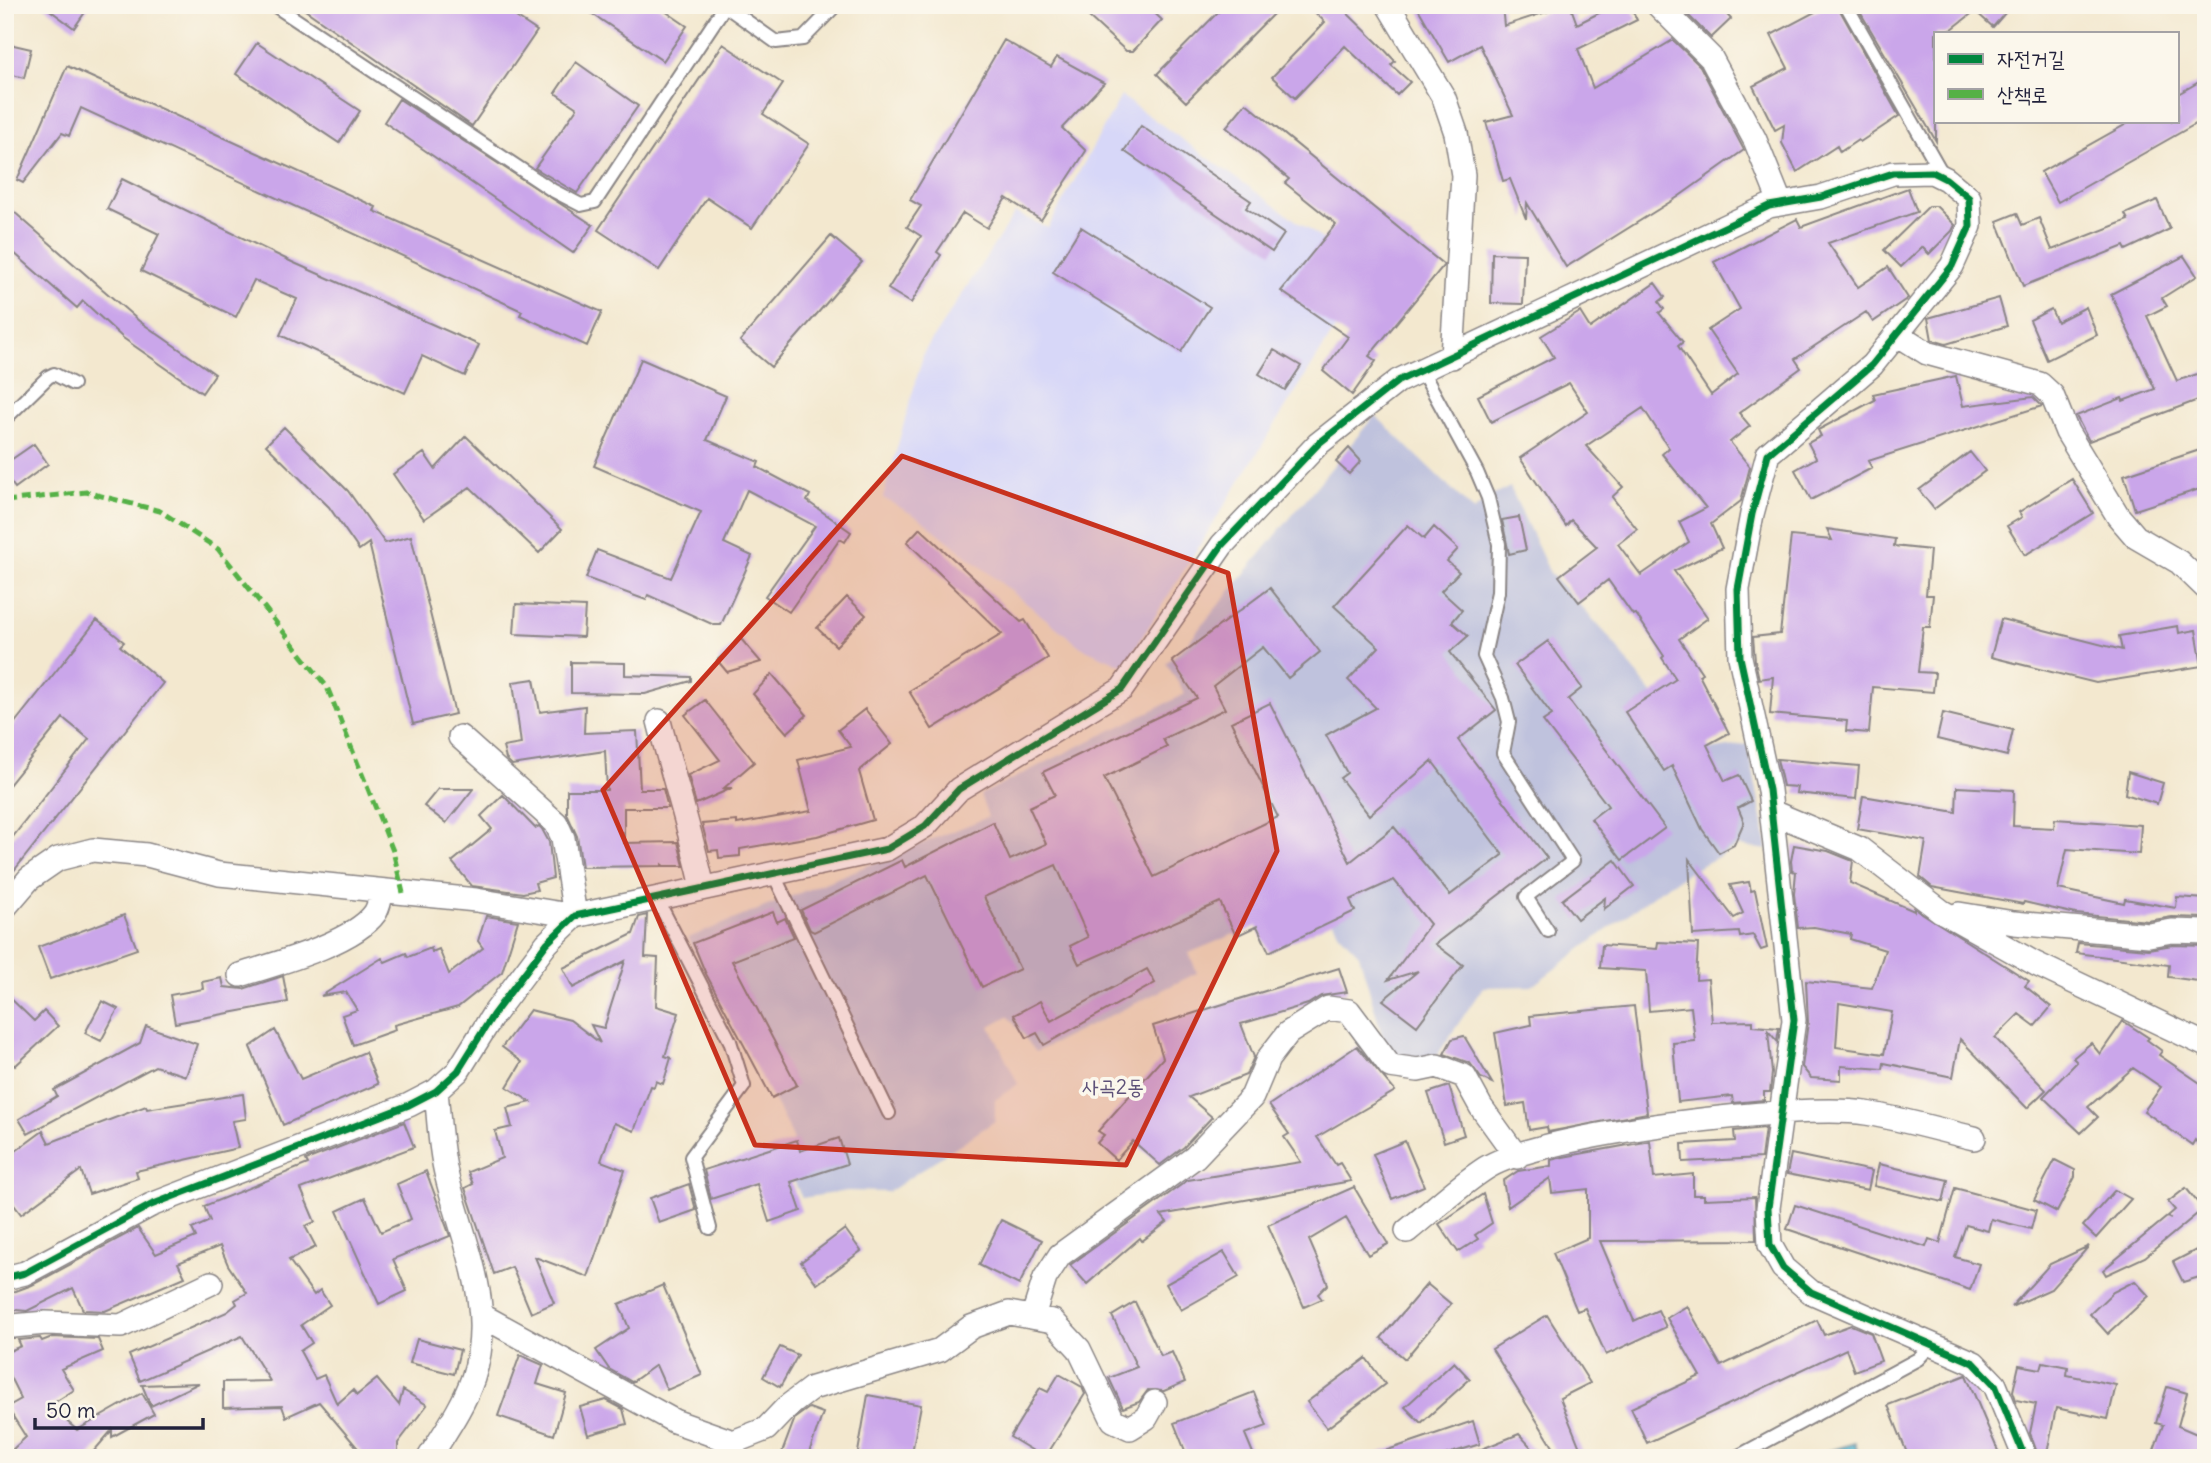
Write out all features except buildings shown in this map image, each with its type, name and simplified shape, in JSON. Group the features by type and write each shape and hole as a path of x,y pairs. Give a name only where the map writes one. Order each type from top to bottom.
{"street":[{"path":"1658,5 1711,58 1755,140 1780,202"},
{"path":"1391,6 1444,99 1456,133 1462,175 1452,357"},
{"path":"5,907 29,879 58,859 93,850 147,855 219,874 476,900 575,916 656,897 774,876 887,849 925,826 959,789 1122,689 1222,545 1318,443 1398,381 1780,202 1821,197 1893,173 1932,172 1969,198 1970,226 1952,266 1872,365 1768,454 1738,589 1740,657 1772,812 1794,1020 1768,1208 1770,1245 1783,1268 1811,1292 1934,1343 1974,1363 1995,1385 2025,1458"},
{"path":"1897,334 1927,353 2040,384 2052,395 2067,432 2118,516 2136,537 2179,562 2206,588"},
{"path":"659,721 681,808 691,831 703,888"},
{"path":"460,737 556,823 563,838 575,916"},
{"path":"1772,812 1860,849 1941,911 2036,964 2206,1045"},
{"path":"240,975 308,953 353,931 375,913 382,892"},
{"path":"1941,911 2014,923 2149,935 2172,931 2206,932"},
{"path":"5,1278 24,1272 151,1205 409,1105 436,1091 458,1071 493,1016 547,943 575,916"},
{"path":"1032,1316 1045,1278 1060,1255 1195,1157 1252,1097 1268,1059 1288,1033 1328,1008 1349,1011 1390,1066 1418,1070 1437,1066 1464,1076 1481,1107 1517,1157"},
{"path":"429,1458 464,1402 474,1376 482,1335 481,1297 447,1178 436,1091"},
{"path":"1407,1231 1487,1167 1544,1147 1654,1128 1780,1113 1864,1113 1975,1138"},
{"path":"5,1323 121,1326 211,1283"},
{"path":"481,1315 674,1422 733,1442 766,1429 787,1407 812,1388 940,1350 971,1328 1009,1313 1053,1321 1079,1349 1113,1420 1130,1428 1146,1418 1155,1402"}],"lane":[{"path":"274,5 552,190 581,205 595,202 724,6 776,42 803,39 836,5"},
{"path":"1846,5 1945,179"},
{"path":"1422,371 1477,472 1488,498 1499,544 1498,592 1484,656 1503,698 1509,722 1503,753 1573,861 1526,897 1548,931"},
{"path":"5,419 48,377 54,374 73,384"},
{"path":"774,876 889,1113"},
{"path":"656,897 730,1041 744,1086 691,1157 710,1228"},
{"path":"1735,1458 1918,1359 1934,1343"}],"highlighted area":[{"path":"902,456 1228,573 1277,851 1126,1165 755,1145 603,790"}],"shaded area":[{"path":"1121,96 1370,273 1124,666 1081,647 921,519 883,498 924,352 1015,213 1048,228"},
{"path":"1375,415 1474,511 1488,498 1510,487 1550,573 1609,637 1696,752 1748,744 1768,850 1739,846 1691,871 1659,891 1532,986 1483,987 1434,1060 1407,1062 1387,1053 1359,954 1339,933 1320,898 1189,953 1197,973 1036,1052 1008,1016 990,1026 1018,1084 995,1100 995,1121 888,1192 847,1191 802,1198 786,1164 800,1160 788,1128 688,938 988,817 980,795 1185,694 1166,663 1184,647"}],"water":[{"path":"1855,1443 1859,1458 1806,1458"}],"marked path":[{"path":"5,501 86,492 160,511 218,549 327,687 393,851 403,893"}],"cycle path":[{"path":"5,1278 25,1273 151,1205 409,1105 436,1091 458,1071 493,1015 547,943 575,916 887,849 925,826 959,789 1122,689 1222,545 1318,444 1398,381 1769,206 1821,197 1893,173 1932,172 1946,179 1969,198 1970,226 1952,266 1872,365 1768,454 1752,514 1738,589 1740,657 1769,790 1794,1020 1768,1208 1770,1245 1783,1268 1811,1292 1974,1363 1995,1385 2025,1458"}],"district":[{"name":"사곡2동","path":"1113,1086"}]}
